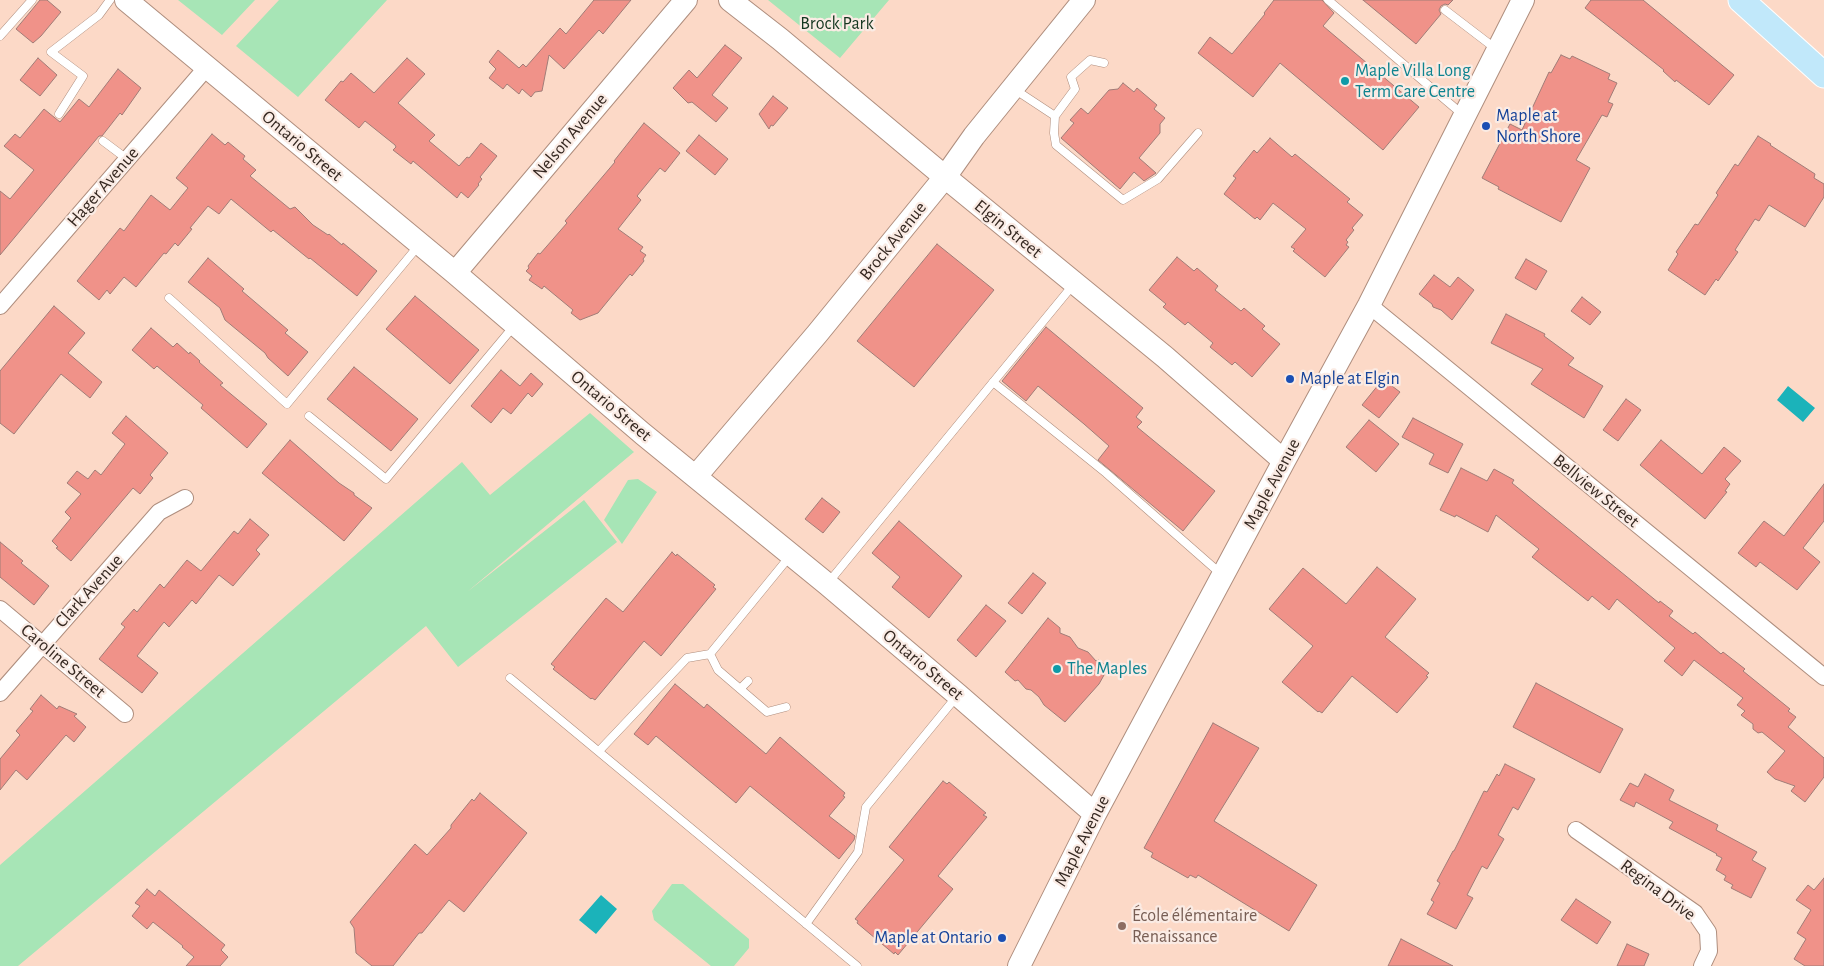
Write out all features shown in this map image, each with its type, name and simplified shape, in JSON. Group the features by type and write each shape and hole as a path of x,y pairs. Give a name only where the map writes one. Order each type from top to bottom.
{"main road":[{"path":"1740,0 1824,75"}],"street":[{"name":"Ontario Street","path":"126,0 455,272 643,434 827,584 1096,814"},
{"name":"Nelson Avenue","path":"455,272 686,0"},
{"name":"Elgin Street","path":"730,0 780,39 1164,357 1284,461"},
{"name":"Brock Avenue","path":"696,476 817,334 945,177 974,136 1084,0"},
{"name":"Maple Avenue","path":"1019,966 1096,814 1369,305 1523,0"},
{"name":"Hager Avenue","path":"0,306 207,67"},
{"name":"Bellview Street","path":"1369,305 1824,677"},
{"name":"Clark Avenue","path":"0,693 159,512 185,498"},
{"name":"Caroline Street","path":"0,609 125,714"},
{"name":"Regina Drive","path":"1576,830 1695,913 1708,932 1709,951 1702,966"}],"lane":[{"path":"0,36 32,0"},
{"path":"59,114 83,76 51,52 99,15 110,0"},
{"path":"1328,0 1464,116"},
{"path":"1445,10 1497,51"},
{"path":"1104,63 1090,60 1071,77 1075,89 1055,116 1054,133 1056,145 1123,200 1158,179 1198,133"},
{"path":"1012,88 1055,116"},
{"path":"104,141 127,159"},
{"path":"169,298 287,404 420,244"},
{"path":"827,584 1074,283"},
{"path":"309,416 386,478 515,324"},
{"path":"992,382 1106,473 1223,576"},
{"path":"598,751 687,658 710,654 791,555"},
{"path":"710,654 718,670 767,712 786,707"},
{"path":"510,678 857,966"},
{"path":"740,689 748,681"},
{"path":"806,924 858,852 866,807 958,695"}],"green space":[{"path":"178,0 255,0 222,35"},
{"path":"279,0 387,0 298,97 236,46"},
{"name":"Brock Park","path":"768,0 889,0 840,58"},
{"path":"590,413 634,452 467,592 584,500 617,542 458,667 426,626 18,966 0,966 0,865 462,462 490,495"},
{"path":"638,479 657,492 622,544 604,520 628,480"},
{"path":"672,884 683,884 749,939 749,948 734,966 711,966 654,920 652,911"}],"water":[{"path":"1788,386 1815,408 1803,422 1777,400"},
{"path":"601,895 617,909 596,934 579,920"}],"building":[{"path":"40,0 47,0 61,12 33,43 16,29"},
{"path":"594,0 631,0 603,34 599,30 564,69 549,55 542,91 535,92 531,97 522,89 519,94 507,84 503,89 489,78 496,69 489,62 498,50 519,68 523,64 526,67 560,28 566,34"},
{"name":"Maple Villa Long Term Care Centre","path":"1274,0 1322,0 1334,13 1323,26 1419,107 1383,150 1280,63 1253,97 1198,53 1210,37 1232,54"},
{"path":"1363,0 1453,0 1448,5 1441,6 1439,10 1441,14 1416,44"},
{"path":"1591,0 1643,0 1734,75 1709,105 1676,80 1675,82 1664,70 1585,8"},
{"path":"725,45 742,58 712,95 728,108 716,122 692,102 688,103 673,88 689,70 697,78"},
{"path":"1561,55 1570,59 1572,56 1610,74 1608,79 1617,83 1608,102 1613,104 1607,117 1602,115 1576,160 1590,168 1561,222 1498,189 1499,187 1482,178 1510,124 1522,130 1549,72 1551,73"},
{"path":"38,58 57,75 40,96 20,80"},
{"path":"407,58 425,74 398,103 435,135 429,141 459,166 467,157 469,158 481,143 497,156 480,177 482,179 479,185 468,198 461,192 457,198 413,161 411,164 393,150 396,147 395,145 365,121 359,128 325,100 341,81 343,82 351,73 374,93"},
{"path":"118,69 141,88 122,115 120,113 102,136 99,136 0,255 0,191 10,199 34,170 4,146 15,134 20,138 44,109 60,122 79,99 89,107"},
{"path":"1123,83 1134,92 1137,88 1157,105 1154,109 1165,118 1160,124 1160,133 1139,158 1156,173 1144,181 1134,172 1120,189 1061,138 1074,123 1070,120 1081,108 1088,114 1109,90 1118,89"},
{"path":"773,96 788,108 769,129 759,114"},
{"path":"644,123 680,153 665,172 660,168 637,196 641,200 618,229 643,247 640,251 646,255 643,259 644,261 632,276 630,274 598,313 580,320 571,313 573,310 544,286 542,289 529,280 532,276 526,271 538,253 540,254 567,223 565,221 615,162"},
{"path":"212,134 225,145 228,142 245,156 243,159 256,170 250,176 290,209 295,207 313,225 329,234 342,245 343,243 377,271 357,296 273,230 271,232 231,199 219,214 208,206 178,246 175,243 166,254 164,253 136,287 124,277 110,294 107,290 99,300 77,281 120,228 124,231 151,195 170,210 188,188 176,178"},
{"path":"699,135 728,159 715,175 686,151"},
{"path":"1758,136 1815,174 1814,178 1824,184 1824,197 1805,227 1769,205 1759,221 1755,219 1735,250 1738,252 1718,281 1716,279 1705,295 1668,270 1678,254 1676,252 1695,224 1698,225 1718,195 1716,193 1735,164 1738,166"},
{"path":"1270,138 1292,157 1295,154 1350,199 1347,202 1363,215 1352,228 1354,230 1346,240 1348,242 1346,245 1349,247 1325,277 1293,251 1295,249 1291,247 1306,229 1273,203 1260,220 1257,217 1255,219 1224,194 1236,178 1233,176 1254,150 1257,153"},
{"path":"937,244 994,290 914,387 857,341"},
{"path":"1177,257 1194,271 1197,268 1218,286 1215,290 1241,311 1244,308 1265,326 1262,329 1280,344 1252,377 1235,362 1232,365 1210,347 1213,343 1188,322 1185,325 1163,307 1166,304 1149,290"},
{"path":"208,258 244,289 242,291 288,330 285,333 308,352 288,376 265,353 225,320 220,308 188,282"},
{"path":"1526,259 1547,271 1536,290 1515,278"},
{"path":"1434,275 1450,287 1458,277 1474,290 1452,320 1441,310 1433,307 1432,304 1419,294"},
{"path":"415,296 479,350 450,384 386,329"},
{"path":"1582,297 1601,312 1590,325 1571,311"},
{"path":"54,306 85,333 68,353 102,382 90,398 61,374 14,434 0,423 0,371"},
{"path":"1506,314 1545,334 1544,336 1574,358 1568,365 1603,386 1584,418 1531,384 1543,369 1491,343"},
{"path":"1046,327 1143,408 1136,417 1142,422 1137,427 1215,491 1183,531 1098,460 1109,446 1084,424 1038,386 1026,401 1002,381"},
{"path":"151,328 173,347 177,343 189,354 190,352 223,383 220,385 267,424 247,448 201,408 203,405 157,366 154,369 132,350"},
{"path":"354,367 418,419 391,451 327,399"},
{"path":"501,370 520,386 531,373 543,384 532,397 528,393 511,414 503,408 491,423 471,406"},
{"path":"1388,383 1400,392 1379,418 1362,405 1379,384 1384,388"},
{"path":"1626,399 1641,410 1618,441 1603,430"},
{"path":"126,416 168,453 150,475 153,478 140,494 133,488 71,561 56,548 58,547 52,541 71,518 65,512 81,494 67,483 77,471 88,479 95,470 101,475 125,444 112,433"},
{"path":"1413,418 1463,444 1448,473 1429,464 1434,454 1402,437"},
{"path":"1369,420 1399,444 1376,472 1346,447"},
{"path":"290,440 339,483 372,508 344,541 262,473"},
{"path":"1661,440 1702,474 1724,447 1741,461 1725,479 1730,484 1725,491 1727,492 1705,519 1640,465"},
{"path":"1461,468 1487,481 1494,469 1514,480 1512,483 1659,603 1660,601 1673,611 1669,616 1693,634 1695,632 1721,654 1723,652 1745,669 1743,671 1790,709 1788,711 1796,717 1788,727 1824,758 1824,777 1805,802 1791,791 1795,786 1775,779 1767,772 1785,751 1762,732 1758,733 1753,729 1753,724 1741,715 1745,711 1737,705 1743,698 1694,660 1682,676 1664,661 1675,648 1617,599 1609,610 1592,596 1588,601 1532,557 1539,549 1496,515 1488,532 1456,515 1455,517 1440,510"},
{"path":"1824,484 1824,521 1803,548 1820,562 1797,590 1760,562 1756,567 1738,553 1764,521 1784,536"},
{"path":"822,498 840,512 823,533 805,519"},
{"path":"250,519 269,535 256,550 260,554 233,586 219,575 196,604 192,600 169,627 164,622 137,656 158,673 142,693 99,659 125,627 121,624 134,609 137,612 160,584 164,588 187,560 201,571 234,531 238,534"},
{"path":"899,521 962,576 929,618 892,587 900,577 872,553"},
{"path":"0,542 23,561 21,563 49,586 34,605 0,577"},
{"path":"672,552 715,585 713,587 716,589 661,656 644,641 595,700 591,699 553,669 555,667 551,664 606,598 623,612"},
{"path":"1377,567 1416,599 1385,637 1429,673 1426,676 1428,677 1397,713 1352,676 1322,713 1318,712 1282,682 1313,646 1269,609 1303,568 1346,604"},
{"path":"1033,573 1046,583 1022,614 1008,603"},
{"path":"986,605 1006,621 976,657 957,640"},
{"name":"The Maples","path":"1048,618 1060,628 1060,633 1070,637 1078,648 1088,652 1096,661 1099,660 1108,668 1099,684 1065,722 1044,705 1031,690 1026,689 1018,680 1015,681 1005,672"},
{"path":"1536,683 1623,729 1600,773 1513,727"},
{"path":"675,684 704,708 707,704 766,754 780,737 845,793 843,796 845,797 829,816 855,836 839,859 750,786 736,803 656,736 648,745 634,734"},
{"path":"41,695 57,709 59,706 77,714 74,716 86,727 74,742 66,735 27,780 16,770 0,790 0,759 20,735 16,731 33,711 30,709"},
{"path":"1213,723 1259,748 1214,821 1317,885 1289,931 1198,875 1196,878 1190,875 1188,878 1151,857 1153,853 1144,848"},
{"path":"1505,764 1535,779 1518,810 1513,807 1498,835 1504,839 1487,869 1482,866 1467,895 1473,898 1456,929 1427,914 1434,902 1431,900 1440,883 1437,881 1484,791 1487,792"},
{"path":"1645,774 1674,790 1669,800 1718,825 1716,830 1757,852 1752,860 1766,868 1751,898 1731,888 1733,885 1724,880 1726,876 1716,870 1722,858 1717,854 1669,828 1673,822 1636,802 1634,807 1620,800 1630,783 1638,787"},
{"path":"943,781 947,784 949,782 986,813 983,815 987,817 938,876 953,889 898,955 895,952 894,954 857,923 858,921 855,919 904,860 889,847"},
{"path":"480,793 527,833 464,912 449,900 422,933 419,933 393,966 372,966 356,953 354,928 350,922 415,844 427,855 451,828 451,825 472,799 474,801"},
{"path":"1824,878 1824,966 1805,966 1794,959 1806,939 1797,933 1811,910 1796,900 1808,885 1814,890"},
{"path":"147,889 155,896 159,890 225,945 221,950 228,957 220,966 186,966 194,957 183,946 153,922 147,929 132,916 140,906 135,903"},
{"path":"1576,899 1611,922 1597,944 1561,920"},
{"path":"1401,939 1453,966 1388,966"},
{"path":"1627,944 1649,954 1644,966 1617,966"}],"place":[{"name":"Maple Villa Long Term Care Centre","path":"1345,81"},
{"name":"Maple at North Shore","path":"1486,126"},
{"name":"Maple at Elgin","path":"1290,379"},
{"name":"The Maples","path":"1057,669"},
{"name":"École élémentaire Renaissance","path":"1122,926"},
{"name":"Maple at Ontario","path":"1002,938"}]}
